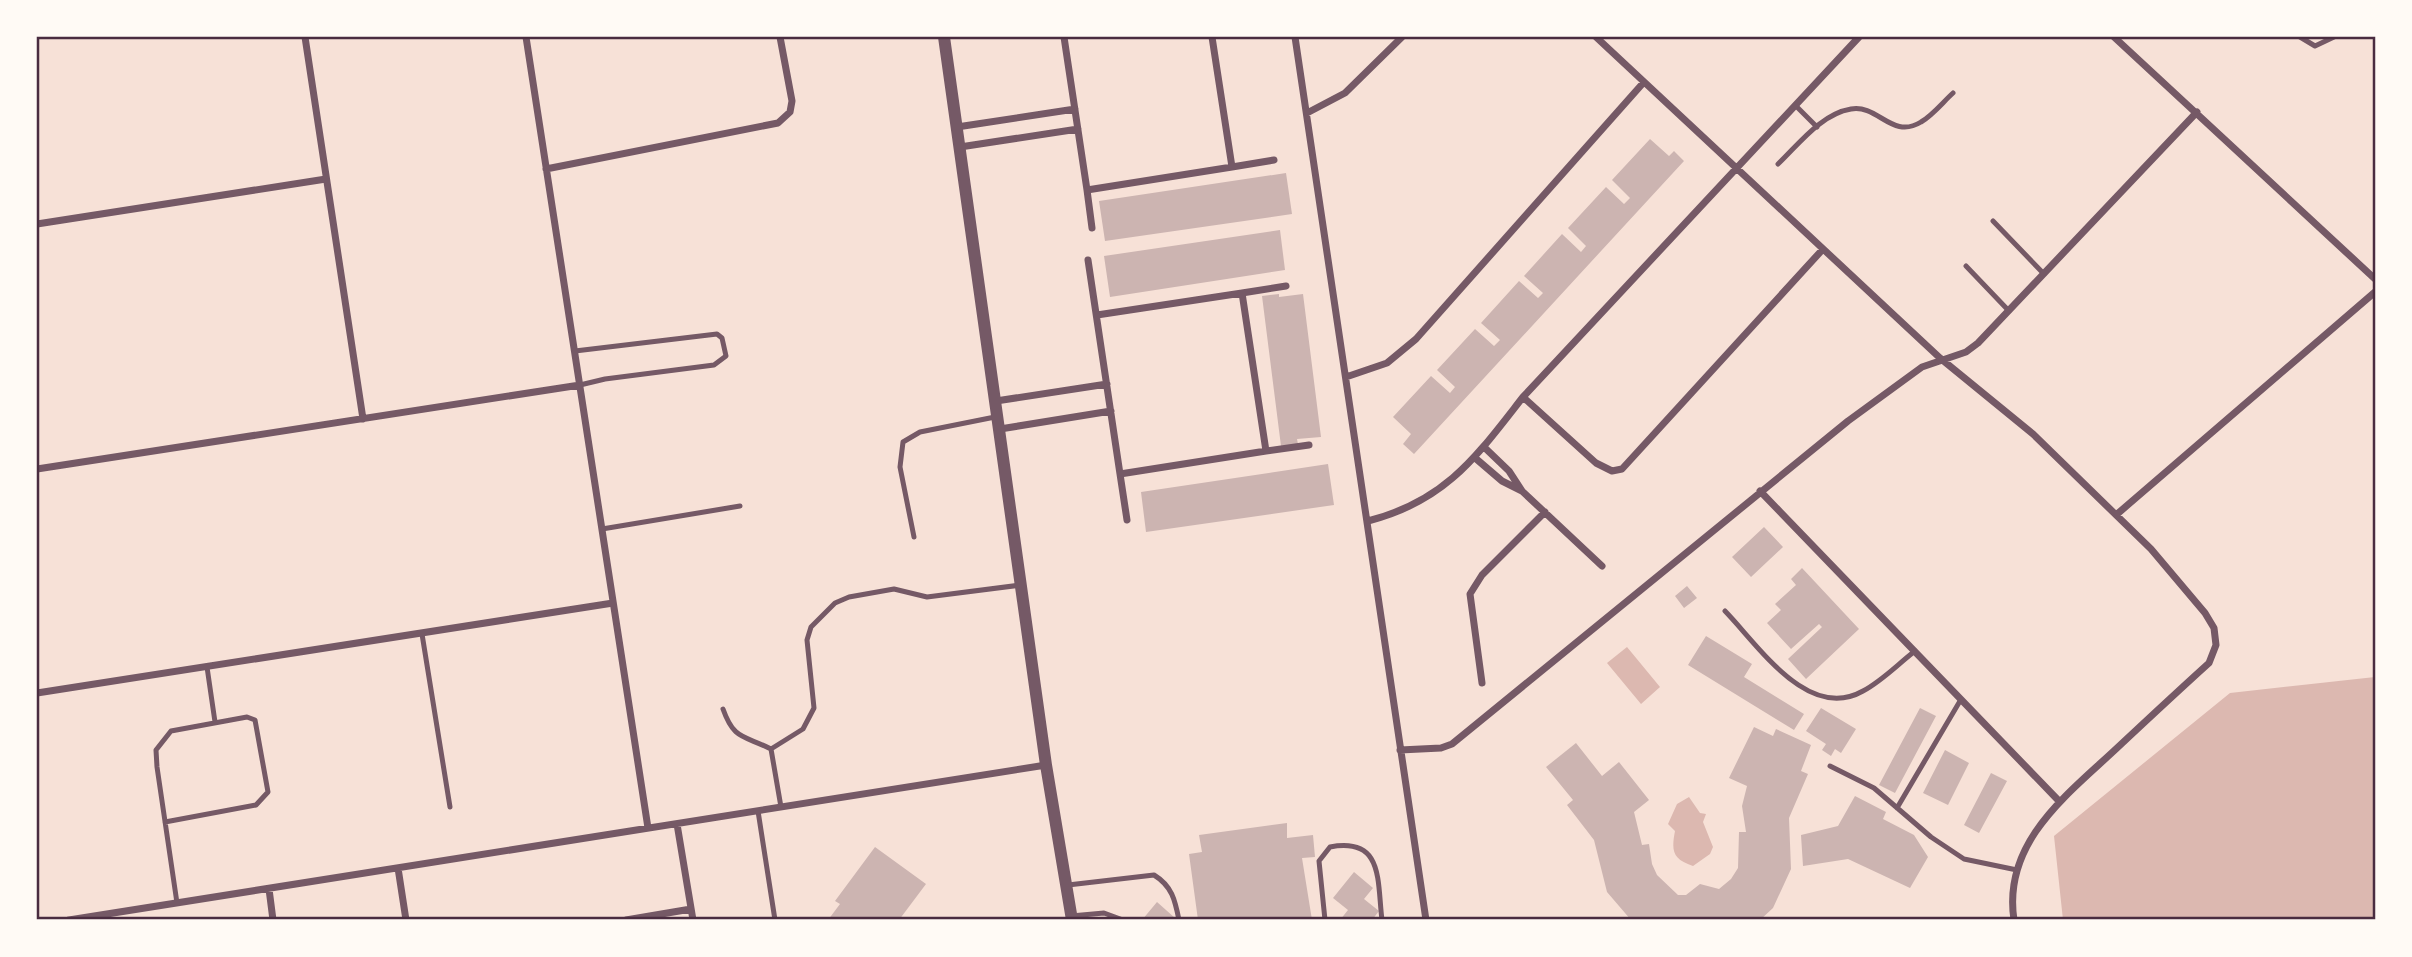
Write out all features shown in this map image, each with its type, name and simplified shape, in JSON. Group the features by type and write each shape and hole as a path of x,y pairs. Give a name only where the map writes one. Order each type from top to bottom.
{"street":[{"path":"306,37 363,419"},
{"path":"529,37 648,828"},
{"path":"547,169 778,123 790,112 792,101 780,37"},
{"path":"944,37 1046,765 1072,918"},
{"path":"1064,37 1092,228"},
{"path":"1212,37 1232,167"},
{"path":"1295,37 1426,920"},
{"path":"1307,113 1345,93 1402,37"},
{"path":"1596,37 1940,358 2011,413 2151,549 2205,613 2214,628 2216,645 2208,663 2058,800 2035,832 2017,870 2014,920"},
{"path":"1368,521 1424,501 1474,457 1523,397 1859,37"},
{"path":"2114,37 2375,279"},
{"path":"1346,377 1387,363 1416,339 1644,82"},
{"path":"957,127 1074,109"},
{"path":"1400,750 1441,748 1452,744 1848,421 1922,367 1940,358 1966,352 2045,274 2197,112"},
{"path":"960,147 1078,129"},
{"path":"1087,190 1274,160"},
{"path":"37,225 326,179"},
{"path":"1523,397 1596,463 1612,471 1622,469 1823,249"},
{"path":"1088,260 1127,520"},
{"path":"1097,315 1286,286"},
{"path":"2116,515 2375,292"},
{"path":"1242,293 1266,451"},
{"path":"996,401 1107,384"},
{"path":"37,469 580,385"},
{"path":"999,423 1111,411"},
{"path":"1120,474 1309,445"},
{"path":"1484,447 1509,471 1522,491 1602,566"},
{"path":"1474,457 1502,481 1522,491"},
{"path":"1760,491 2058,800"},
{"path":"1482,683 1470,594 1482,575 1545,512"},
{"path":"37,692 613,603"},
{"path":"69,920 1046,765"},
{"path":"677,824 693,920"},
{"path":"398,868 406,920"},
{"path":"269,889 273,920"},
{"path":"626,920 691,909"}],"lane":[{"path":"2300,37 2315,46 2334,37"},
{"path":"1778,164 1835,114 1852,108 1866,109 1890,126 1909,127 1921,123 1953,93"},
{"path":"1795,105 1817,127"},
{"path":"1993,221 2045,274"},
{"path":"1966,266 2009,311"},
{"path":"575,351 717,334 722,338 726,356 714,365 605,379 580,385"},
{"path":"914,537 900,467 903,442 920,432 999,423"},
{"path":"602,529 740,506"},
{"path":"771,749 803,729 814,708 807,640 811,627 835,603 849,597 894,589 927,597 1022,585"},
{"path":"1725,611 1794,683 1818,696 1837,699 1856,695 1914,651"},
{"path":"422,634 450,807"},
{"path":"207,667 215,722"},
{"path":"1897,808 1960,701"},
{"path":"723,709 731,730 771,749"},
{"path":"165,822 256,805 264,800 268,792 259,728 255,720 247,717 171,731 159,742 156,750 157,767 165,822 177,903"},
{"path":"771,749 781,807"},
{"path":"1830,766 1874,788 1964,859 2017,870"},
{"path":"758,811 775,920"},
{"path":"1325,920 1320,861 1330,847 1350,843 1364,850 1374,865 1382,920"},
{"path":"1066,886 1154,875 1164,882 1175,897 1179,920"},
{"path":"1072,918 1104,913 1123,920"}],"shaded area":[{"path":"1627,647 1660,687 1641,704 1607,663"},
{"path":"2375,677 2375,920 2063,920 2054,836 2230,693"},
{"path":"1689,797 1700,813 1706,814 1703,822 1713,847 1710,854 1693,866 1681,861 1675,854 1675,831 1668,824 1677,804"}],"building":[{"path":"1650,139 1669,156 1674,151 1684,161 1414,454 1403,444 1411,434 1393,417 1431,376 1450,393 1455,387 1437,370 1475,329 1494,346 1500,340 1481,323 1519,281 1538,298 1543,293 1524,276 1562,234 1581,252 1586,246 1568,228 1606,187 1624,204 1630,198 1612,180"},
{"path":"1286,173 1292,214 1105,241 1099,201"},
{"path":"1280,230 1285,270 1110,297 1104,256"},
{"path":"1279,294 1279,297 1303,294 1321,437 1297,439 1298,444 1281,446 1262,296"},
{"path":"1328,464 1334,505 1146,532 1141,492"},
{"path":"1764,527 1783,547 1751,577 1732,557"},
{"path":"1802,568 1859,629 1806,679 1788,659 1822,627 1819,624 1791,649 1767,623 1781,610 1775,604 1796,585 1791,579"},
{"path":"1687,586 1697,598 1684,608 1675,596"},
{"path":"1706,636 1752,664 1744,677 1804,714 1794,730 1688,665"},
{"path":"1821,708 1856,729 1841,753 1835,749 1831,756 1822,750 1826,744 1806,731"},
{"path":"1920,708 1936,716 1895,793 1879,785"},
{"path":"1754,727 1773,736 1776,729 1811,745 1801,771 1808,774 1789,818 1791,869 1773,908 1760,920 1631,920 1607,892 1594,840 1567,805 1573,800 1546,767 1576,743 1602,776 1619,762 1649,800 1634,812 1642,845 1649,844 1657,875 1678,895 1686,895 1700,884 1719,889 1731,879 1738,868 1739,832 1746,832 1742,806 1747,786 1729,778"},
{"path":"1945,750 1969,763 1948,805 1923,793"},
{"path":"1991,773 2007,781 1979,833 1964,825"},
{"path":"1855,796 1886,812 1883,819 1914,835 1928,857 1910,888 1848,859 1803,866 1801,835 1838,826"},
{"path":"1287,823 1287,838 1313,835 1315,857 1302,858 1312,920 1198,920 1189,854 1202,852 1199,835"},
{"path":"875,847 926,884 899,920 828,920 840,904 835,901"},
{"path":"1354,872 1373,888 1364,899 1379,911 1372,920 1340,920 1348,910 1333,898"},
{"path":"1157,902 1175,918 1173,920 1142,920"}]}
